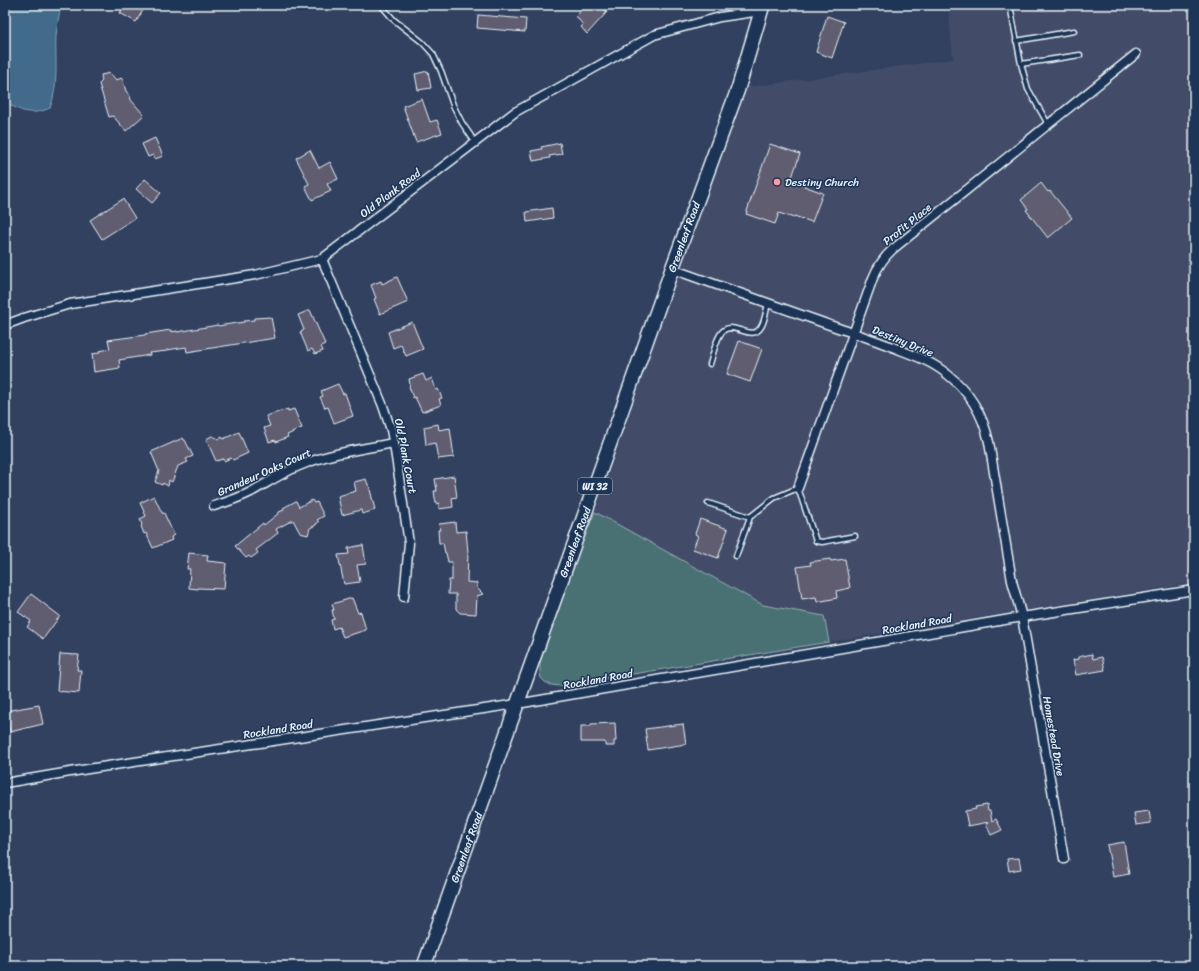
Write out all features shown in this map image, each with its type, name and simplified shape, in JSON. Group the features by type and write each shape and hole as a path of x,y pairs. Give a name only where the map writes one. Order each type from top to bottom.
{"main road":[{"name":"Greenleaf Road","path":"424,966 672,269 738,89 762,8"}],"street":[{"name":"Old Plank Road","path":"5,325 70,304 256,275 322,259 515,112 654,35 720,17 762,8"},
{"name":"Profit Place","path":"798,488 877,269 884,258 893,249 1136,54"},
{"name":"Old Plank Court","path":"322,259 383,406 391,430 409,543 404,597"},
{"name":"Destiny Drive","path":"672,269 917,356 935,365 957,382 976,407 984,424 989,442 1012,581 1022,617"},
{"name":"Grandeur Oaks Court","path":"214,506 235,500 276,476 326,456 394,443"},
{"name":"Rockland Road","path":"5,783 88,769 518,704 1022,617 1194,590"},
{"name":"Homestead Drive","path":"1022,617 1064,859"}],"lane":[{"path":"381,5 394,20 422,42 433,54 441,71 453,105 462,123 475,142"},
{"path":"1010,5 1016,41 1028,89 1048,124"},
{"path":"1016,41 1074,31"},
{"path":"1021,64 1080,55"},
{"path":"710,364 719,335 723,331 732,328 751,333 758,330 762,326 768,303"},
{"path":"736,556 750,517 774,498 798,488 816,541 822,542 855,536"},
{"path":"708,503 750,517"}],"shaded area":[{"path":"5,5 61,5 56,36 56,81 50,108 37,112 27,112 5,102"},
{"path":"948,5 1194,5 1194,583 829,642 824,616 763,605 595,512 706,195 747,87 953,59"}],"green space":[{"path":"595,512 763,605 824,616 829,642 560,686 551,685 545,682 541,678 540,658 566,581"}],"building":[{"path":"125,5 146,5 136,22 120,13"},
{"path":"596,5 601,5 607,12 587,34 581,27 583,25 576,16 580,12 580,7 588,7 591,10"},
{"path":"478,15 526,19 525,32 477,28"},
{"path":"827,16 844,22 832,58 816,52"},
{"path":"428,71 431,88 418,90 415,74"},
{"path":"110,73 116,80 122,78 126,91 131,100 144,115 126,131 113,116 109,117 99,84 102,81 101,75"},
{"path":"422,99 430,122 437,120 442,133 416,142 403,106"},
{"path":"155,138 163,156 155,159 153,155 148,157 142,144"},
{"path":"560,143 562,154 533,161 531,151"},
{"name":"Destiny Church","path":"770,144 800,154 791,180 823,193 812,222 779,213 775,224 746,214"},
{"path":"310,150 319,168 330,162 338,179 327,184 331,191 312,200 305,186 309,184 296,158"},
{"path":"145,179 161,193 152,203 136,189"},
{"path":"1041,183 1048,192 1050,191 1072,218 1048,238 1026,210 1028,209 1021,200"},
{"path":"123,199 135,218 102,239 90,220"},
{"path":"552,208 553,218 527,222 526,212"},
{"path":"397,277 408,302 380,314 374,299 376,298 371,285 381,281 382,284"},
{"path":"310,310 325,344 321,346 323,351 315,354 312,349 308,351 300,332 304,330 298,315"},
{"path":"271,317 275,338 187,352 186,347 149,353 150,355 119,360 120,368 94,372 92,354 110,349 108,340 171,330 171,332 177,332 244,322 254,320 254,318"},
{"path":"412,322 423,349 406,356 401,345 393,348 388,332"},
{"path":"739,341 762,349 750,382 727,374"},
{"path":"423,374 426,381 432,378 436,390 438,389 442,398 439,399 441,405 422,412 415,397 413,398 409,386 409,379"},
{"path":"338,384 343,394 345,393 353,416 334,423 328,407 325,408 320,397 323,396 321,391"},
{"path":"288,409 288,411 294,409 302,428 287,435 288,437 276,442 275,440 269,442 264,428 270,426 266,416"},
{"path":"438,424 439,430 450,428 454,457 438,459 435,443 426,445 424,427"},
{"path":"239,432 248,453 233,460 231,458 224,461 223,459 216,461 206,439 212,436 219,439 222,437 223,439"},
{"path":"183,438 193,456 186,459 188,462 178,466 172,482 169,480 168,486 163,483 162,485 155,482 159,471 151,452"},
{"path":"454,476 457,497 452,498 453,507 439,509 439,503 436,504 434,491 437,491 435,479"},
{"path":"366,479 369,485 375,510 362,514 361,510 342,515 338,496 356,491 354,482"},
{"path":"154,496 174,535 171,537 172,540 153,548 141,526 140,519 146,516 140,503"},
{"path":"312,500 314,503 317,502 324,516 317,520 319,522 316,525 310,528 308,535 300,533 293,520 276,529 278,533 256,550 258,553 251,558 249,556 246,558 235,546 263,523 264,525 279,512 284,510 283,508 296,501 299,507"},
{"path":"700,519 728,529 718,558 693,549 698,536 695,534"},
{"path":"455,522 456,532 466,531 468,552 467,582 477,583 477,588 483,594 477,596 476,614 460,613 456,609 456,594 448,594 449,580 452,580 452,562 448,562 443,543 439,543 438,530 440,530 439,524"},
{"path":"363,545 366,564 357,565 360,582 344,584 338,555 349,554 348,548"},
{"path":"189,553 208,555 207,561 226,563 224,589 189,588 190,569 187,569"},
{"path":"830,559 831,561 845,559 850,588 836,591 837,598 817,602 816,597 802,599 797,567 811,565 810,562"},
{"path":"31,594 60,616 43,639 27,627 31,621 18,612"},
{"path":"352,598 358,613 361,612 366,630 343,637 339,627 333,629 331,620 334,619 332,610 334,610 332,604"},
{"path":"60,654 79,655 77,670 81,670 79,693 57,691"},
{"path":"1092,654 1093,659 1102,657 1105,670 1076,675 1073,660 1078,659 1078,657"},
{"path":"39,705 43,724 10,732 5,711"},
{"path":"615,723 616,741 614,741 614,746 605,746 605,742 581,742 581,726"},
{"path":"683,724 686,744 648,750 645,729"},
{"path":"987,805 992,821 996,819 1002,830 991,835 986,824 989,822 968,826 965,811 976,809 975,807"},
{"path":"1149,811 1151,823 1136,825 1134,813"},
{"path":"1124,842 1129,874 1113,877 1107,845"},
{"path":"1019,858 1021,869 1009,871 1007,859"}],"place":[{"name":"Destiny Church","path":"777,182"}]}
